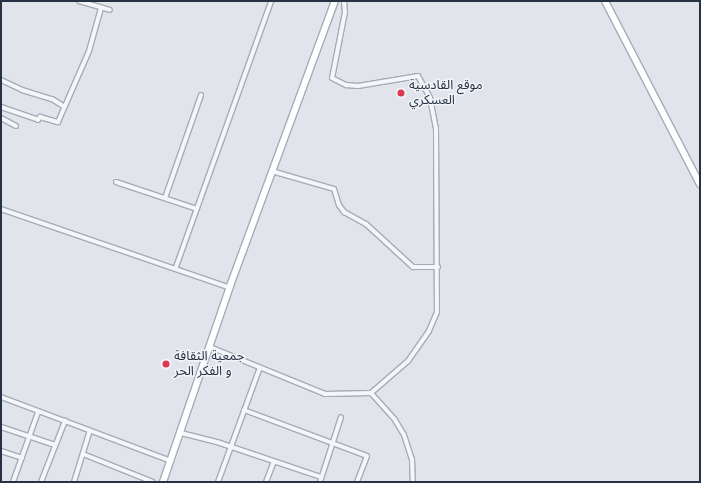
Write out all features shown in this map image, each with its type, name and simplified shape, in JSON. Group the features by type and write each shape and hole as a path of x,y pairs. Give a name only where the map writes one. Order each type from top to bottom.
{"street":[{"path":"79,1 110,10"},
{"path":"176,267 271,1"},
{"path":"163,482 230,288 274,172 335,1"},
{"path":"210,347 325,394 371,393 408,361 430,331 437,312 438,267 436,128 430,98 418,76 358,86 346,85 332,78 345,12 344,1"},
{"path":"605,1 700,184"},
{"path":"1,107 38,120 40,117 58,122 82,61 89,51 101,8"},
{"path":"1,80 22,90 52,99 65,107"},
{"path":"165,198 201,95"},
{"path":"1,118 16,126"},
{"path":"274,172 334,189 339,205 344,212 366,224 413,268 438,267"},
{"path":"116,182 197,209"},
{"path":"1,209 230,288"},
{"path":"218,482 260,367"},
{"path":"371,393 395,420 404,435 412,459 413,482"},
{"path":"1,397 171,461"},
{"path":"244,410 366,456 358,482"},
{"path":"13,482 30,438 38,412"},
{"path":"320,482 341,417"},
{"path":"41,482 65,421"},
{"path":"1,427 30,438 55,445"},
{"path":"74,482 90,430"},
{"path":"181,433 231,446 321,477"},
{"path":"1,451 22,458"},
{"path":"83,454 152,482"},
{"path":"266,482 274,461"}],"place":[{"name":"موقع القادسية العسكري","path":"401,93"},
{"name":"جمعية الثقافة و الفكر الحر","path":"166,364"}]}
